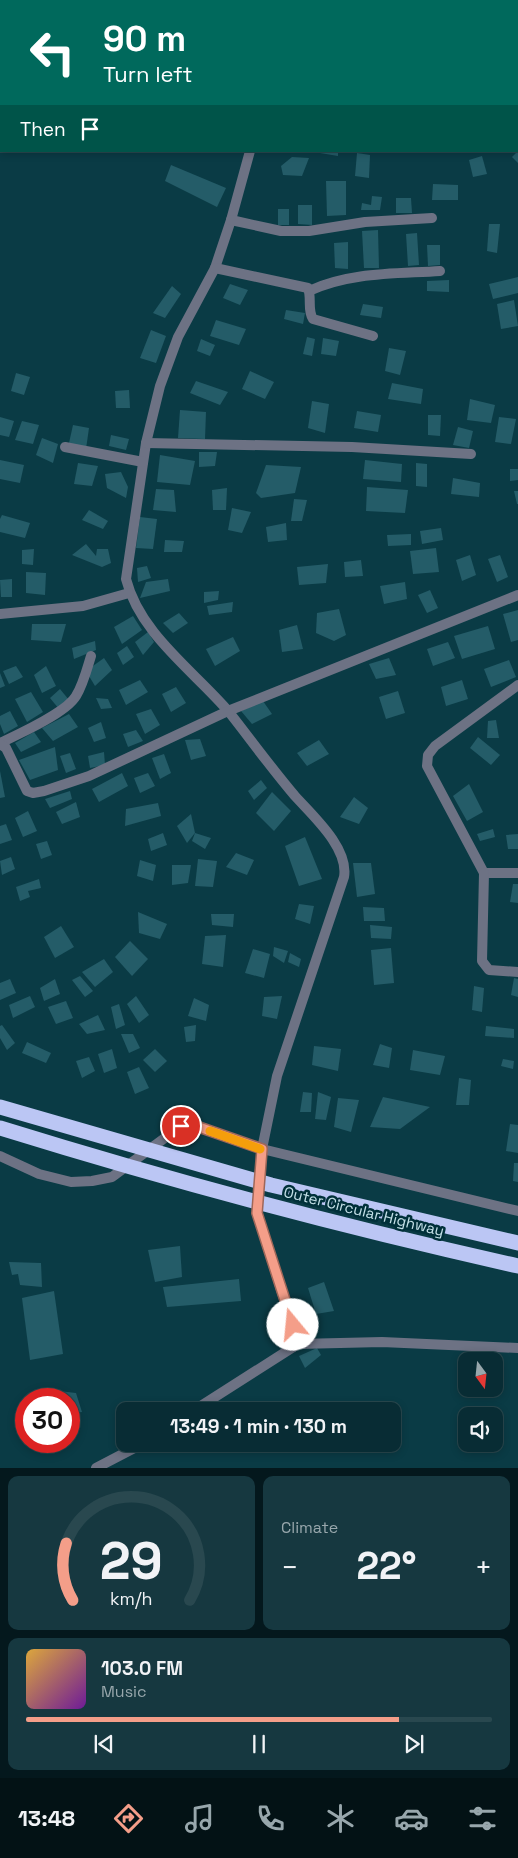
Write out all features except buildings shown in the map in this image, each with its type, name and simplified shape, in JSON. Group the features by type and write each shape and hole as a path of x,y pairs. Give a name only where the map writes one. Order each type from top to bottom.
{"highway":[{"name":"Outer Circular Highway","path":"0,1107 271,1185 518,1243"},
{"name":"Outer Circular Highway","path":"0,1128 115,1164 264,1204 409,1242 518,1266"}],"street":[{"path":"250,152 231,220 215,268 178,337 160,386 146,443 126,579 129,592 147,625 228,711 293,794 327,833 343,858 344,877 277,1076 262,1149 257,1213 298,1344"},
{"path":"231,220 280,230 309,230 364,222 432,218"},
{"path":"215,268 308,288 311,316 314,319 373,336"},
{"path":"309,291 328,282 354,276 440,271"},
{"path":"146,443 352,447 471,454"},
{"path":"65,447 143,462"},
{"path":"0,614 83,606 129,592"},
{"path":"92,656 76,696 69,704 0,744 6,748 27,791 33,793 44,791 89,776 228,711 518,595"},
{"path":"518,685 435,746 428,755 428,766 484,873 482,961 489,970 518,972"},
{"path":"484,873 518,873"},
{"path":"0,1156 40,1174 71,1182 92,1181 112,1177 181,1126 196,1126 262,1149 518,1210"},
{"path":"207,1402 298,1344 382,1342 518,1348"},
{"path":"96,1468 127,1452"}],"slow traffic":[{"path":"210,1131 260,1149"}],"route":[{"path":"181,1126 196,1126 262,1149 257,1213 293,1325"}]}
